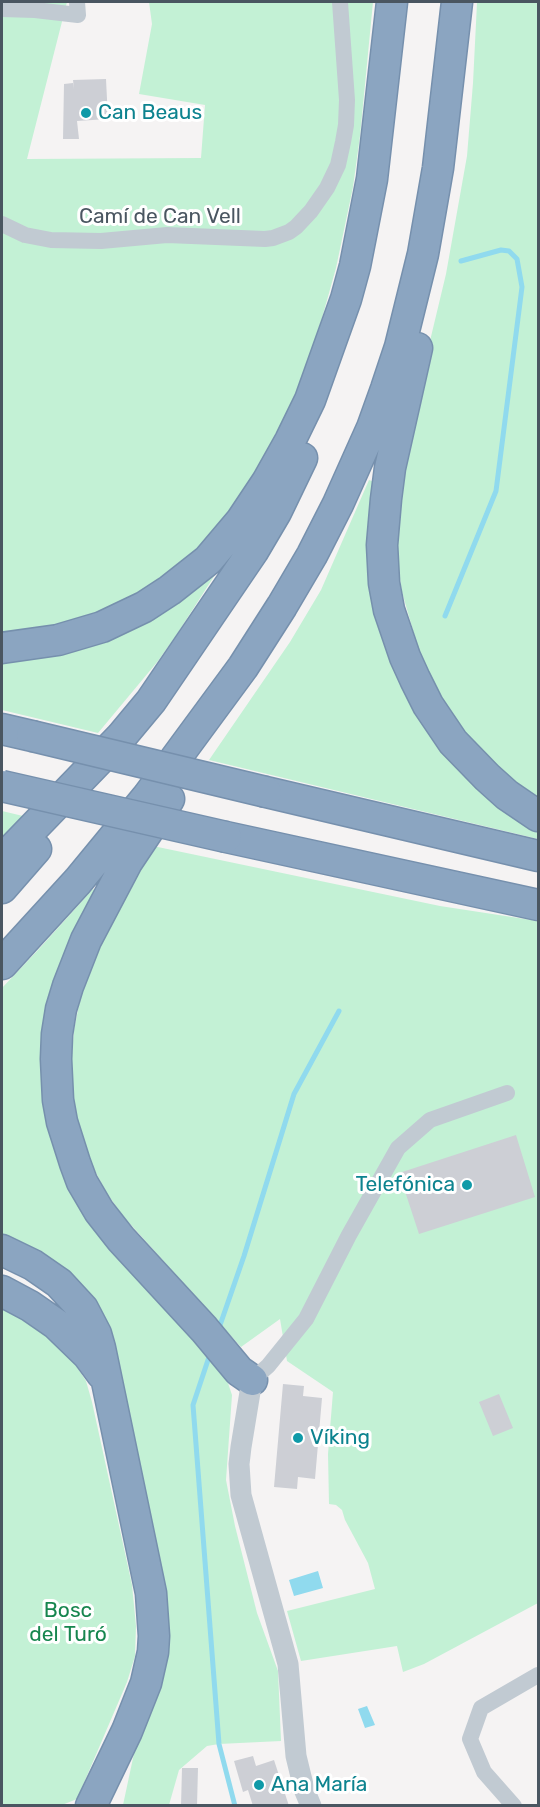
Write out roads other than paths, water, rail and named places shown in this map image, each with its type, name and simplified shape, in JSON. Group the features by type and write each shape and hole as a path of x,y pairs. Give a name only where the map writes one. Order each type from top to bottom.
{"highway":[{"path":"2,648 44,643 102,627 144,608 208,560 241,521 267,482 310,400 346,299 355,266 372,179 392,2"},
{"path":"2,964 78,880 141,805 243,667 312,555 356,464 400,347 423,254 438,168 457,2"},
{"path":"423,254 431,286 390,468 382,545 384,583 389,610 405,657 424,697 453,742 507,795 538,816"},
{"path":"2,860 121,737 151,700 228,591 276,512 316,428 349,334 346,299"},
{"path":"243,667 237,699 127,862 95,923 68,986 61,1009 57,1034 57,1081 60,1111 67,1143 82,1182 99,1211 121,1239 204,1329 239,1371 252,1380"},
{"path":"2,729 538,856"},
{"path":"2,888 104,768 121,737"},
{"path":"2,786 538,905"},
{"path":"2,1250 46,1274 68,1291 83,1309 96,1334 151,1593 154,1636 150,1668 141,1698 92,1806"},
{"path":"2,1291 30,1306 56,1324 88,1355 107,1383"}],"street":[{"path":"2,9 78,15 77,2"},
{"name":"Camí de Can Vell","path":"2,224 25,235 51,240 101,241 167,235 265,239 289,232 304,220 323,195 338,165 344,142 346,100 340,2"},
{"path":"311,1806 296,1756 288,1664 241,1495 240,1447 252,1380 268,1366 306,1319 349,1235 398,1148 430,1120 507,1093"},
{"path":"513,1806 484,1772 470,1739 481,1708 538,1675"}],"water":[{"path":"318,1571 323,1588 294,1596 289,1580"},
{"path":"367,1706 375,1725 365,1728 358,1709"}],"waterway":[{"path":"445,616 496,491 522,287 517,259 509,251 501,250 461,261"},
{"path":"218,1331 244,1256 294,1094 339,1011"},
{"path":"211,1351 193,1405 219,1744 235,1806"}],"place":[{"name":"Can Beaus","path":"86,113"},
{"name":"Telefónica","path":"467,1185"},
{"name":"Víking","path":"298,1438"},
{"name":"Ana María","path":"259,1785"}],"park label":[{"name":"Bosc del Turó","path":"68,1623"}]}
